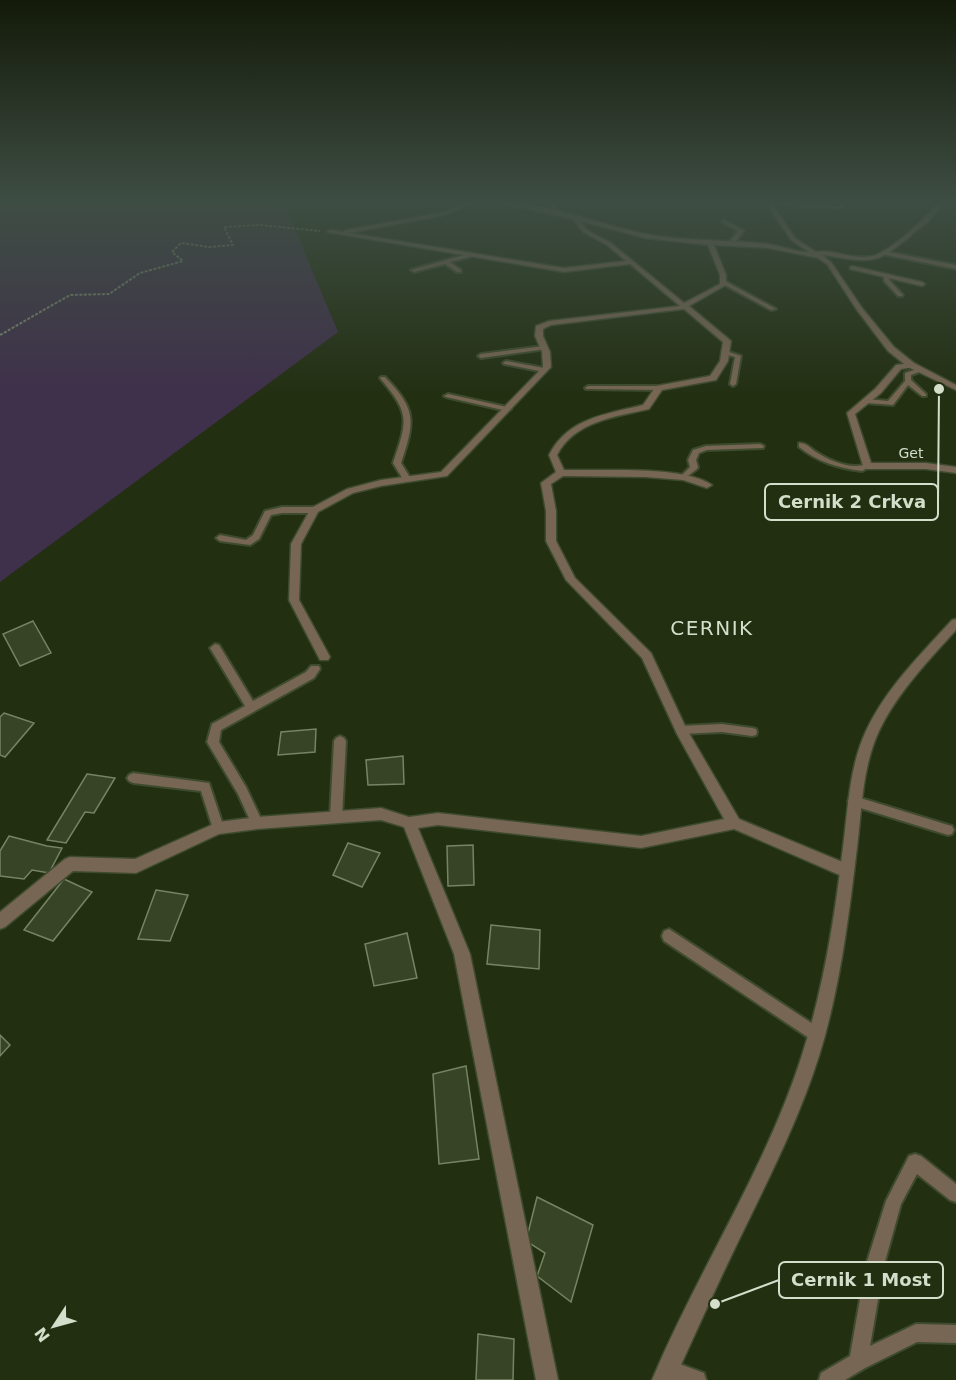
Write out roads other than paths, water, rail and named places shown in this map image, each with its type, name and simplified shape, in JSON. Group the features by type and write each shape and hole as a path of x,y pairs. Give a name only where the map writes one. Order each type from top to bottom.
{"street":[{"path":"548,267 564,270 586,267"},
{"path":"561,473 553,455 566,434 600,419 646,407 659,388 713,378 724,361 727,341 637,267"},
{"path":"324,657 294,600 296,544 314,510 350,491 444,474 547,367 539,328 549,323 685,307 723,285 720,267"},
{"path":"832,267 858,309 885,343 911,365 954,384"},
{"path":"836,272 852,268 922,284"},
{"path":"867,466 851,413 867,401 899,367 911,365"},
{"name":"Get","path":"867,466 926,466 956,470"},
{"path":"707,485 684,477 646,474 561,473 546,483 551,512 551,541 571,580 647,656 681,730 734,824"},
{"path":"666,1374 722,1254 791,1116 817,1035 824,1009 848,871 854,801 861,764 872,730 911,672 956,623"},
{"path":"0,922 70,864 136,866 218,828 381,814 410,823 438,819 641,842 734,824 848,871"},
{"path":"410,823 462,954 548,1380"}],"lane":[{"path":"414,270 424,267"},
{"path":"454,267 459,271"},
{"path":"886,277 900,295"},
{"path":"723,282 763,303 772,305"},
{"path":"481,356 544,348"},
{"path":"726,353 738,356 733,384"},
{"path":"506,363 544,370"},
{"path":"867,401 890,403 908,381 908,374 920,370"},
{"path":"383,378 401,395 407,410 408,432 397,463 407,479"},
{"path":"908,381 924,395"},
{"path":"588,388 659,388"},
{"path":"448,396 507,409"},
{"path":"802,445 816,457 832,463 862,469 867,466"},
{"path":"684,477 694,467 692,460 696,452 706,448 760,446"},
{"path":"220,538 247,543 256,537 268,513 282,510 314,510"},
{"path":"215,648 252,708"},
{"path":"257,823 242,791 213,742 216,728 310,675 315,669"},
{"path":"681,730 722,728 752,732"},
{"path":"336,817 340,741"},
{"path":"133,778 205,787 218,828"},
{"path":"854,801 948,830"},
{"path":"669,936 817,1035"},
{"path":"858,1361 875,1265 894,1201 915,1162 956,1194"},
{"path":"828,1380 858,1361 916,1334 956,1334"},
{"path":"666,1374 698,1380"}],"place":[{"name":"Cernik 2 Crkva","path":"939,389"},
{"name":"Cernik 1 Most","path":"715,1304"}],"district":[{"name":"CERNIK","path":"712,628"}]}
